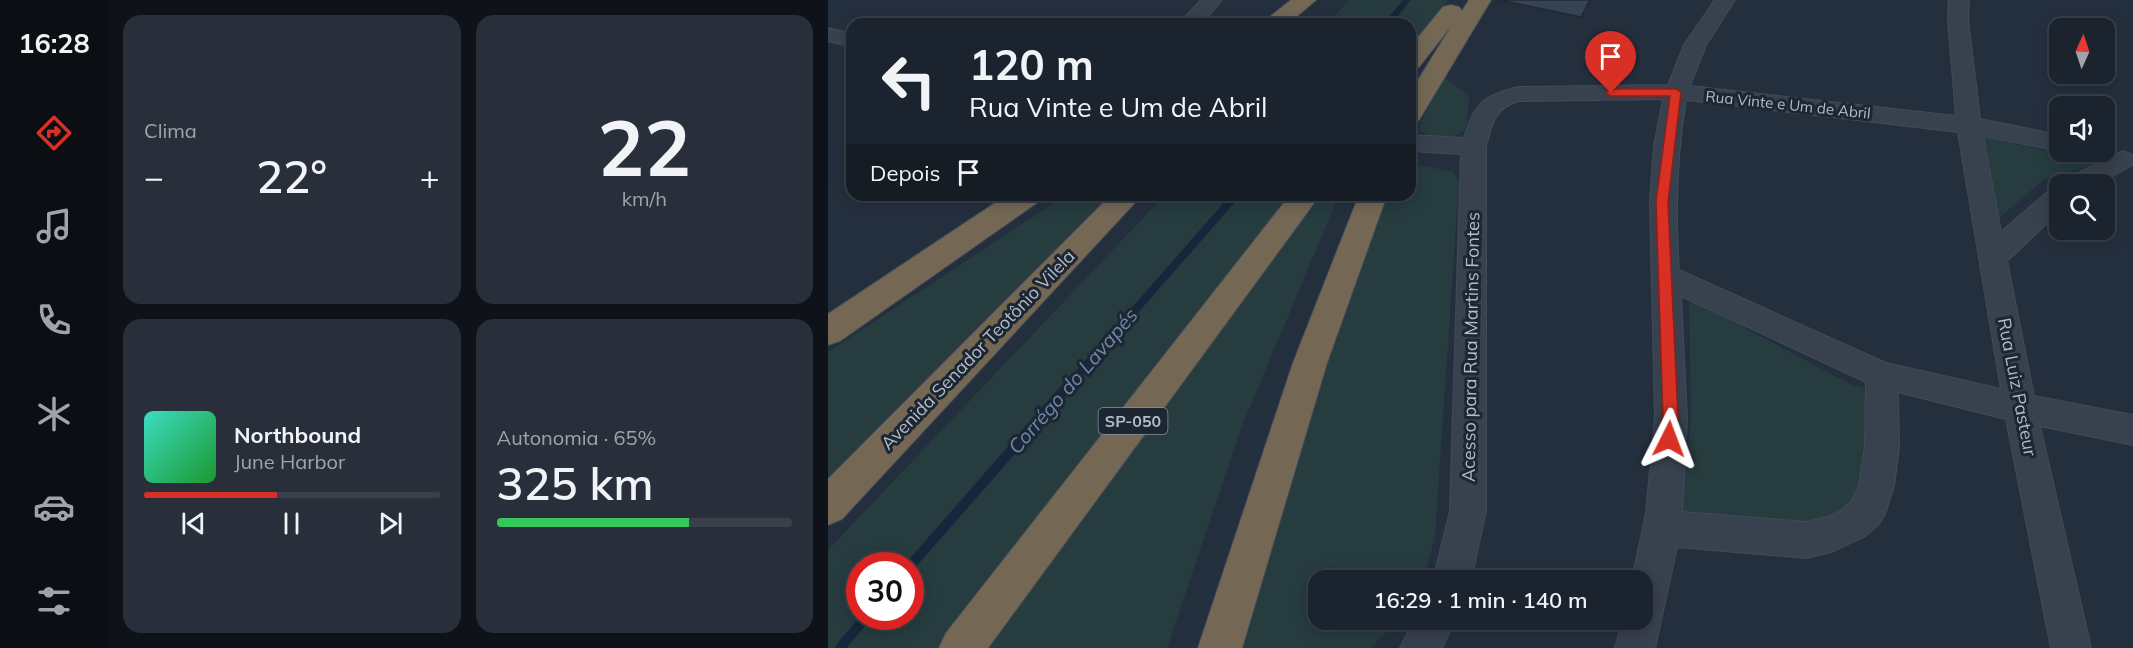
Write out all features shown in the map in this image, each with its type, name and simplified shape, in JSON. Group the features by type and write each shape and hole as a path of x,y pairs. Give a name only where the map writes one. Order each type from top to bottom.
{"highway":[{"path":"1282,18 1305,0"},
{"path":"1299,18 1316,0"},
{"path":"1416,55 1461,0"},
{"path":"1416,104 1480,0"},
{"path":"828,332 1019,201"},
{"name":"Avenida Senador Teotônio Vilela","path":"828,506 1122,201"},
{"name":"SP-050","path":"961,648 1301,201"},
{"path":"1220,648 1287,432 1348,255 1370,201"}],"street":[{"path":"1195,18 1212,0"},
{"path":"1653,570 1662,528 1671,417 1662,202 1676,92 1686,60 1725,0"},
{"name":"Rua Luiz Pasteur","path":"1959,0 1958,19 1970,125 1992,258 2020,408 2071,648"},
{"path":"828,34 846,39"},
{"name":"Rua Vinte e Um de Abril","path":"1484,113 1497,99 1519,94 1676,92 1970,125 2049,141"},
{"name":"Acesso para Rua Martins Fontes","path":"1454,570 1468,511 1474,147 1484,113"},
{"path":"1416,143 1474,147"},
{"path":"2099,174 2128,160"},
{"path":"1992,258 2049,205"},
{"path":"1665,276 1881,375 2020,408 2133,430"},
{"path":"1662,528 1807,540 1828,536 1847,528 1867,511 1876,488 1882,445 1881,375"},
{"path":"1420,648 1430,630"},
{"path":"1635,648 1639,630"}],"green space":[{"path":"1349,0 1448,0 1416,42 1416,18 1332,18"},
{"path":"1444,77 1469,96 1466,129 1455,136 1444,138 1420,132 1420,123"},
{"path":"1977,135 2049,152 2049,162 2098,163 2062,174 2049,174 2049,178 2043,180 1996,221"},
{"path":"1416,164 1453,172 1459,181 1435,535 1426,570 1308,570 1308,630 1388,630 1371,648 1235,648 1322,369 1383,201 1416,201"},
{"path":"1057,201 1116,201 828,489 828,352"},
{"path":"1159,201 1294,201 952,648 828,648 828,550"},
{"path":"1317,201 1336,201 1242,426 1167,648 978,648"},
{"path":"1689,298 1850,384 1870,390 1860,510 1812,534 1678,523 1691,419"}],"building":[{"path":"1499,0 1590,0 1581,17"}],"waterway":[{"name":"Corrégo do Lavapés","path":"1392,18 1407,0"},
{"name":"Corrégo do Lavapés","path":"1071,383 1231,201"},
{"name":"Corrégo do Lavapés","path":"922,552 1072,381"},
{"name":"Corrégo do Lavapés","path":"840,648 855,630"}],"route":[{"path":"1611,93 1676,92 1665,159 1662,202 1671,417 1669,439"}]}
